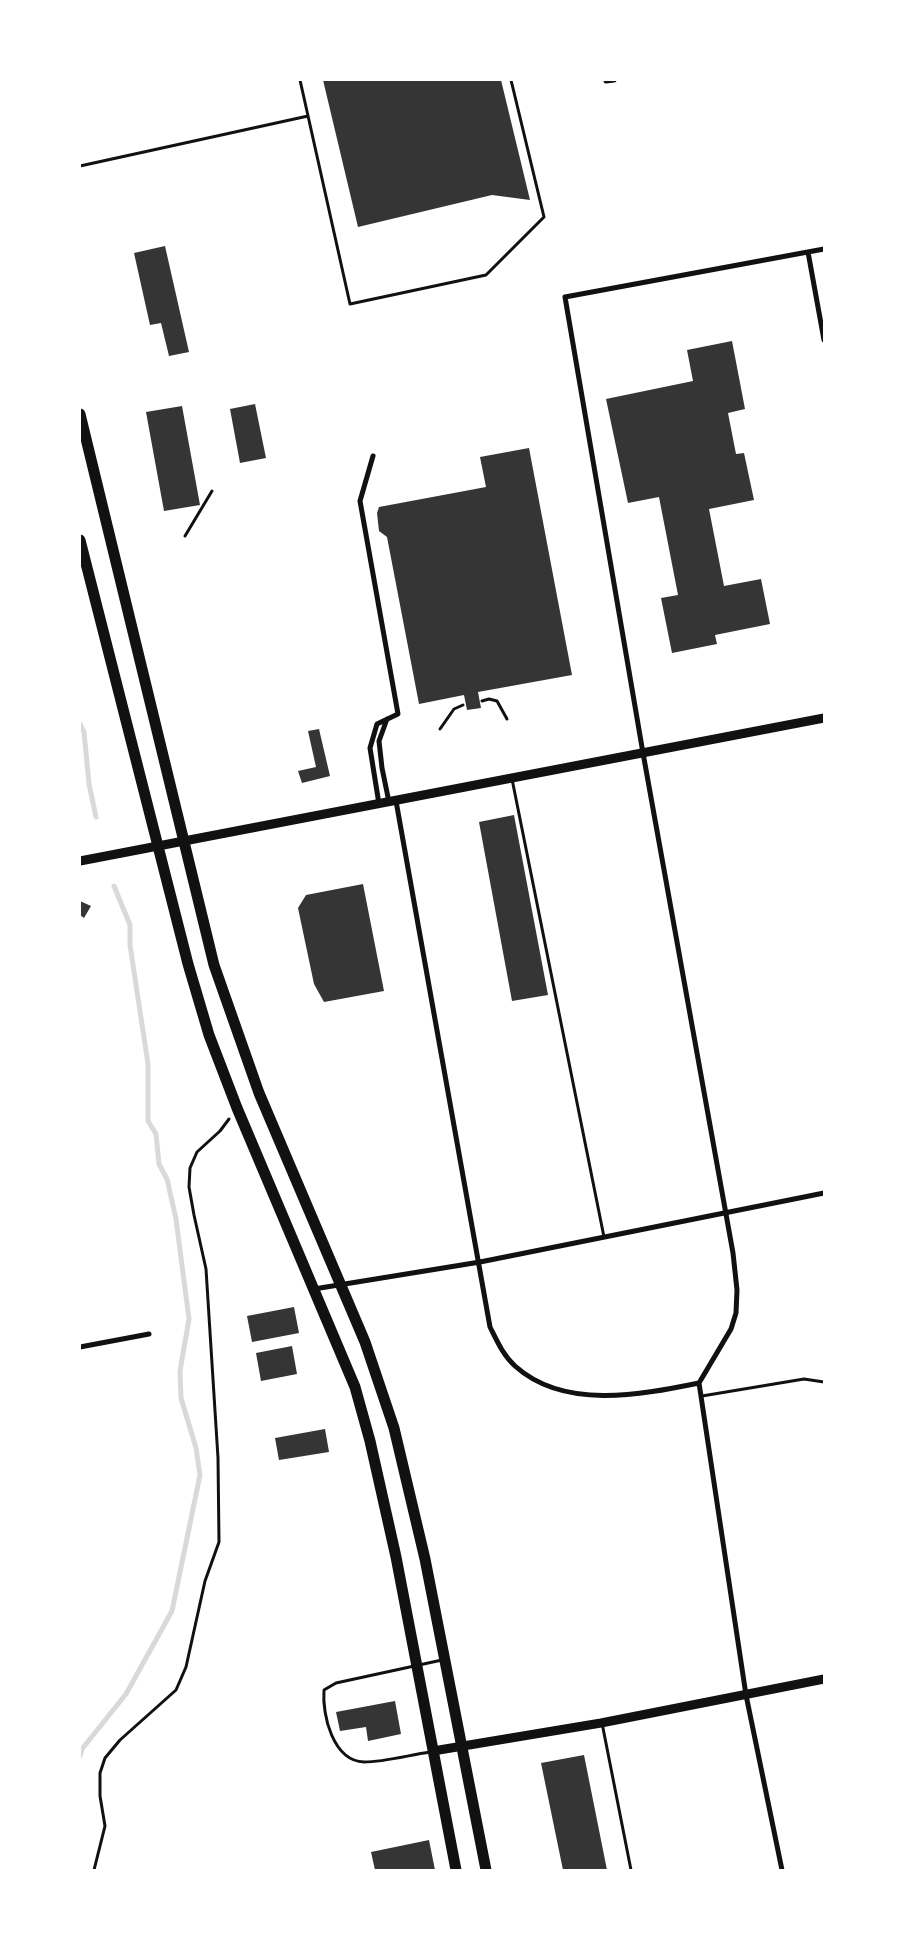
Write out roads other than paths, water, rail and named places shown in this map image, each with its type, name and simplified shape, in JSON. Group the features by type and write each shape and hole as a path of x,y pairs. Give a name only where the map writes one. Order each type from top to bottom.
{"highway":[{"path":"80,414 214,965 259,1093 340,1284 379,1381 394,1428 425,1559 486,1870"},
{"path":"80,540 157,846 206,1026 237,1108 355,1387 370,1441 396,1557 456,1870"}],"street":[{"path":"606,82 614,80"},
{"path":"782,1870 746,1695 699,1383 731,1330 736,1313 737,1290 733,1253 643,753 565,297 824,249"},
{"path":"808,252 824,340"},
{"path":"373,456 360,500 398,714 377,724 370,748 379,804"},
{"path":"80,860 393,802 824,718"},
{"path":"387,719 380,741 382,768 393,802 480,1262 490,1327 503,1352 529,1376 546,1385 569,1391 605,1396 663,1390 699,1383"},
{"path":"314,1289 480,1262 824,1193"},
{"path":"80,1347 149,1334"},
{"path":"433,1751 601,1723 824,1679"}],"lane":[{"path":"300,80 350,304 486,275 544,217 511,80"},
{"path":"80,166 308,116"},
{"path":"185,536 212,491"},
{"path":"482,701 488,699 497,701 507,719"},
{"path":"440,729 454,709 463,705"},
{"path":"512,778 604,1237"},
{"path":"701,1396 804,1379 824,1382"},
{"path":"433,1751 363,1762 350,1757 343,1752 329,1731 324,1690 336,1683 445,1659"},
{"path":"601,1723 631,1870"}],"waterway":[{"path":"80,724 84,732 89,784 96,817"},
{"path":"80,1756 82,1749 126,1694 172,1611 200,1475 196,1448 181,1398 180,1371 189,1319 176,1219 167,1179 159,1164 156,1134 148,1121 148,1064 130,945 130,925 114,886"}]}
